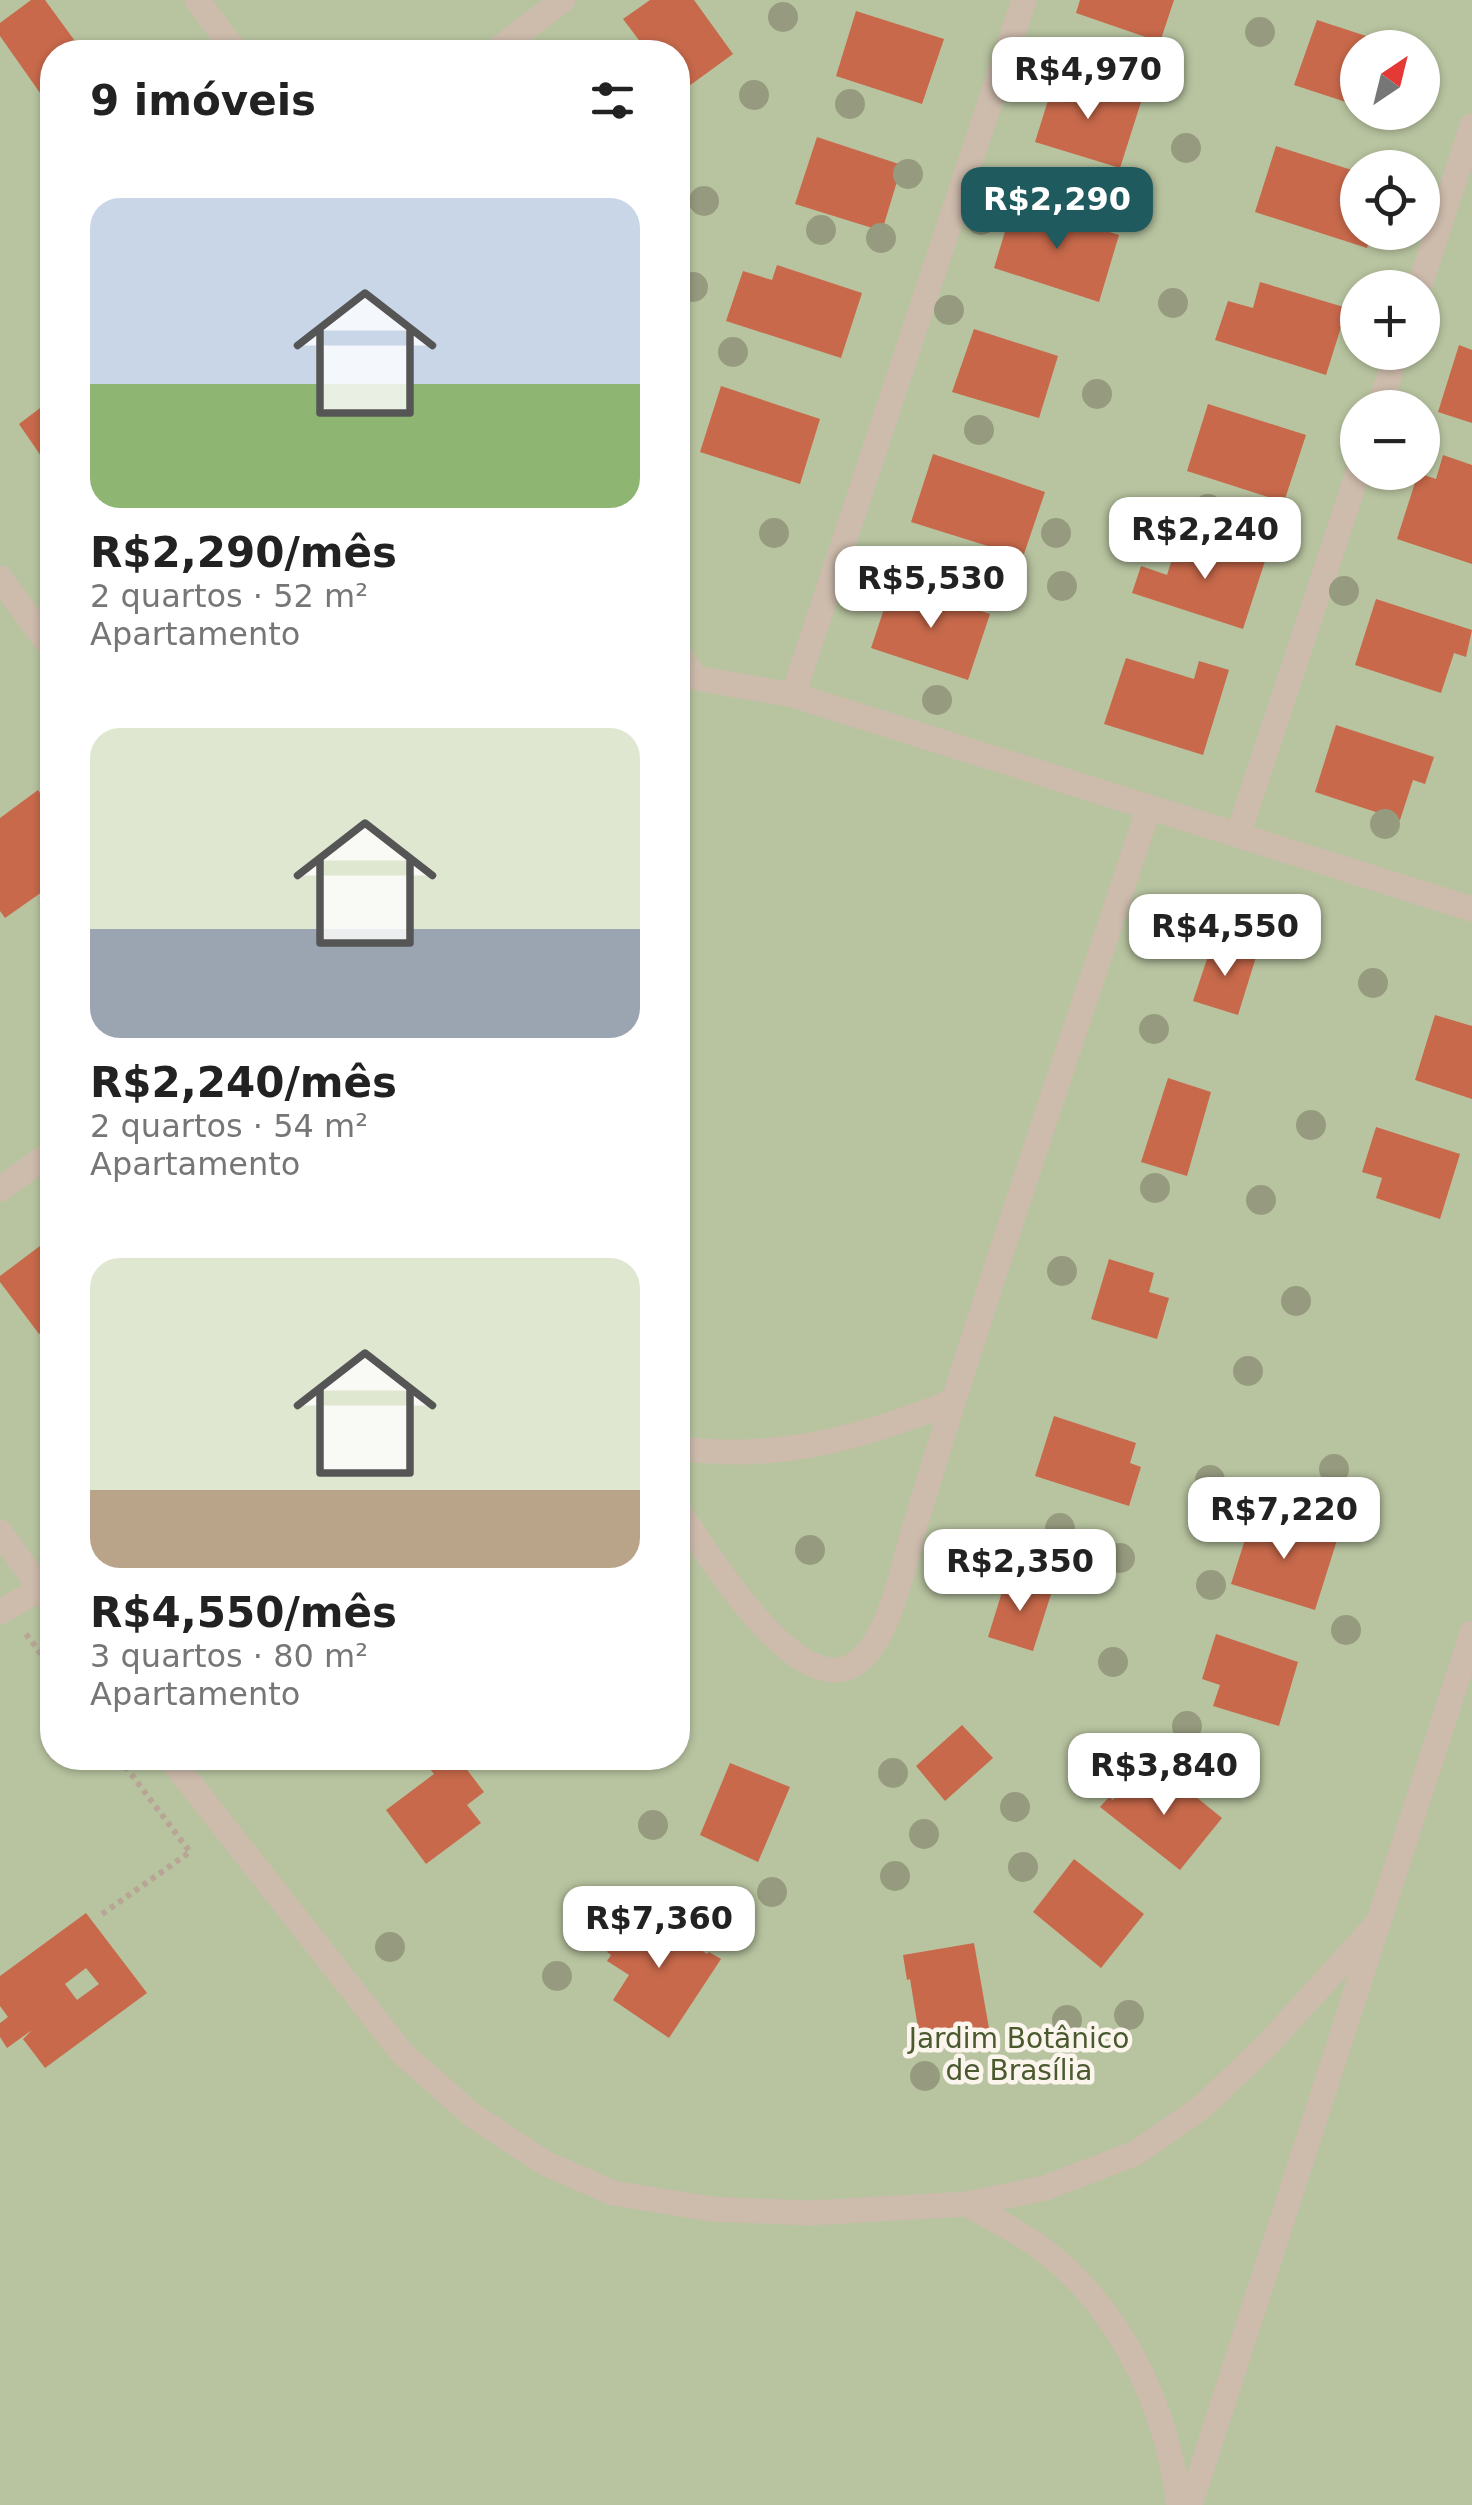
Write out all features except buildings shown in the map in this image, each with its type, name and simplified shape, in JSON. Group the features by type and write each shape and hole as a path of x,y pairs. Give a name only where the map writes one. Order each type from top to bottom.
{"street":[{"path":"197,0 227,40"},
{"path":"510,40 563,0"},
{"path":"794,695 1024,0"},
{"path":"1425,270 1472,126"},
{"path":"1238,835 1352,490"},
{"path":"0,578 40,633"},
{"path":"690,685 794,695 1472,909"},
{"path":"690,1526 750,1608 781,1644 805,1662 829,1671 849,1668 864,1656 889,1613 953,1402 1149,807"},
{"path":"0,1189 40,1161"},
{"path":"690,1449 760,1454 812,1448 890,1427 953,1402"},
{"path":"0,1532 40,1589"},
{"path":"0,1612 40,1599"},
{"path":"1190,2505 1472,1634"},
{"path":"179,1770 402,2053 472,2115 545,2163 613,2192 711,2209 810,2213 967,2204 1045,2188 1136,2152 1202,2107 1268,2044 1377,1924"},
{"path":"967,2204 1036,2244 1087,2290 1128,2348 1158,2409 1175,2470 1179,2505"}],"path":[{"path":"102,1914 190,1852 128,1770"}],"green space":[{"name":"Jardim Botânico de Brasília","path":"0,0 1472,0 1472,2505 0,2505"}]}
